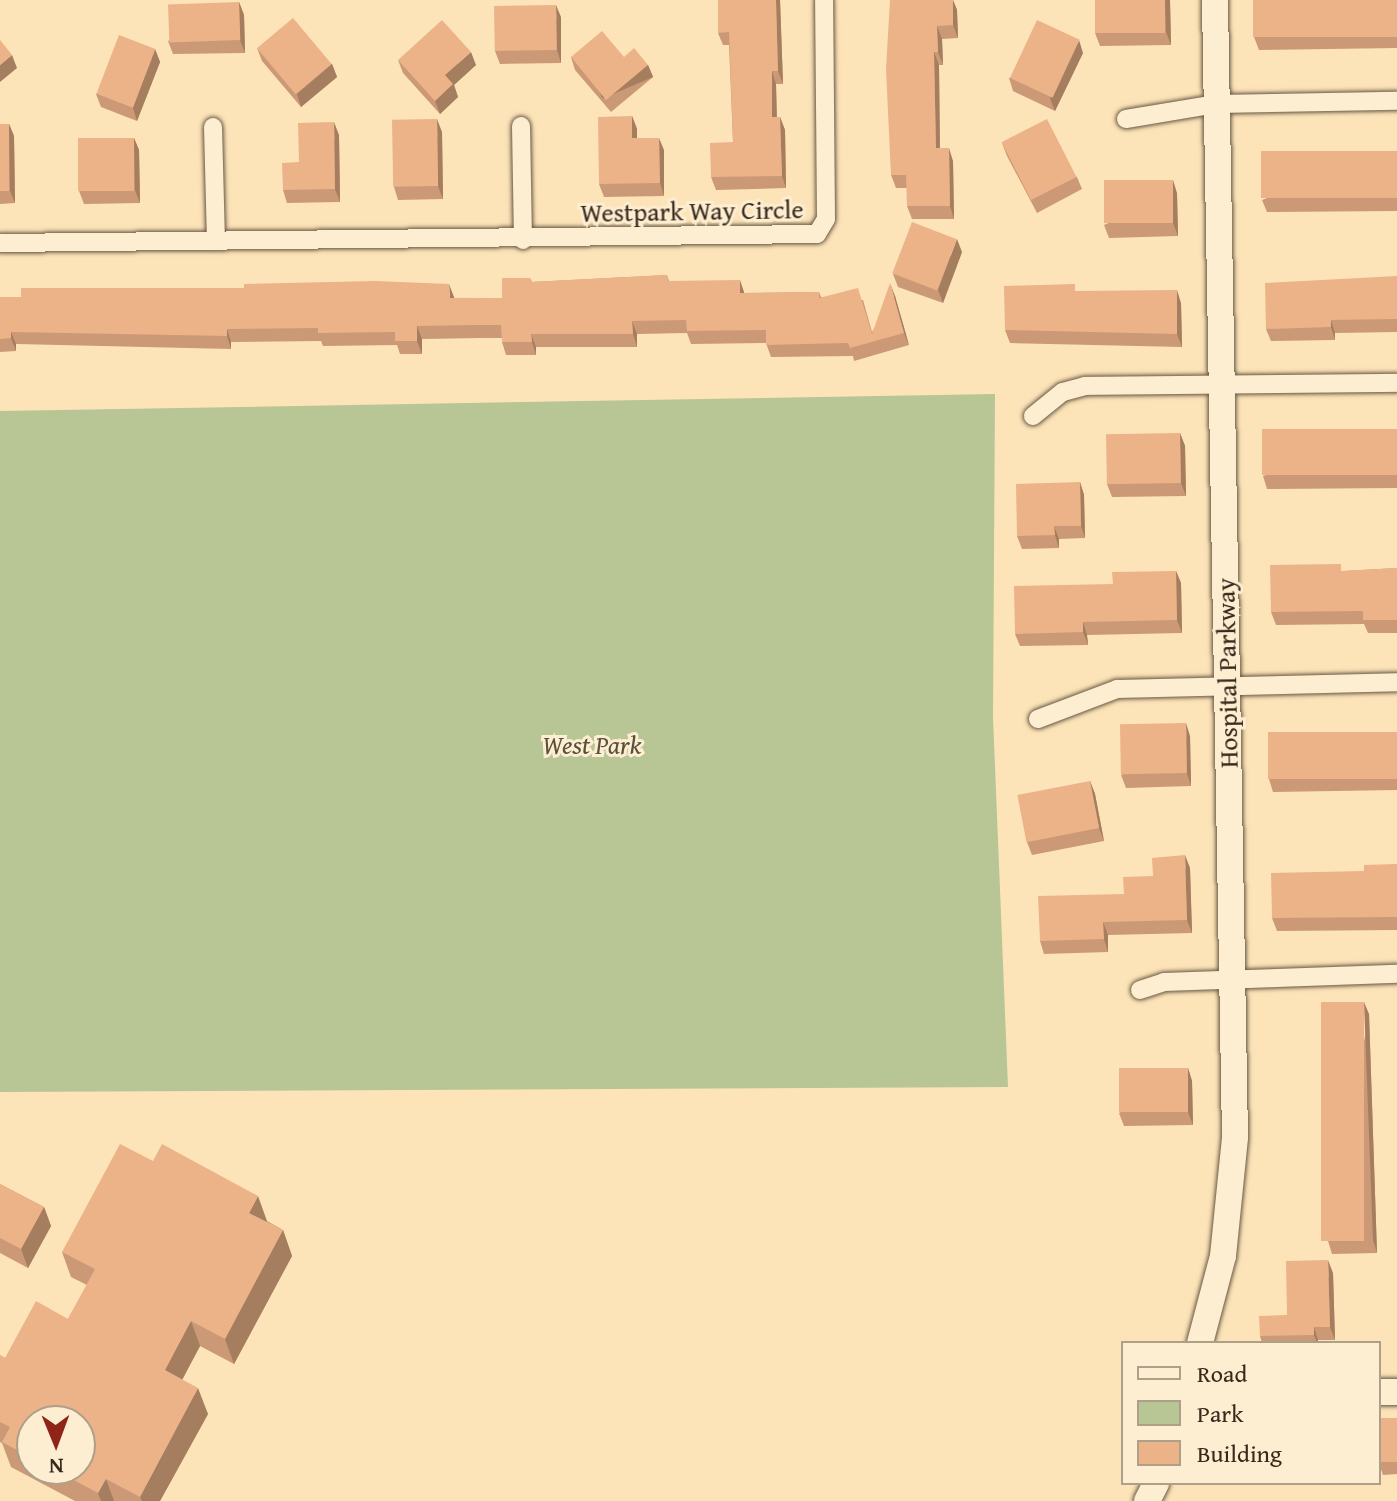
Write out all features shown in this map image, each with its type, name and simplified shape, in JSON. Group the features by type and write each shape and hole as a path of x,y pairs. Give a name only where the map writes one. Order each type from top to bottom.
{"street":[{"name":"Westpark Way Circle","path":"0,243 523,240 817,234 826,219 824,0"},
{"name":"Hospital Parkway","path":"1201,1341 1223,1256 1235,1137 1215,0"},
{"path":"1126,119 1217,104 1397,101"},
{"path":"521,126 523,240"},
{"path":"213,127 216,241"},
{"path":"1033,416 1063,392 1085,386 1397,383"},
{"path":"1038,719 1117,689 1397,682"},
{"path":"1140,990 1164,982 1397,974"}],"green space":[{"name":"West Park","path":"995,394 993,717 1008,1087 0,1092 0,411"}],"building":[{"path":"718,0 776,0 778,71 772,71 772,117 780,117 782,176 711,177 710,143 733,142 729,32 718,33"},
{"path":"890,0 953,0 953,25 937,26 938,52 934,52 936,148 949,148 950,206 907,206 906,175 891,175 886,69"},
{"path":"1095,0 1165,0 1165,33 1095,33"},
{"path":"1253,0 1397,0 1397,37 1253,37"},
{"path":"239,2 240,40 169,42 168,4"},
{"path":"556,5 557,50 495,51 494,6"},
{"path":"293,18 332,64 296,94 257,48"},
{"path":"442,20 471,52 445,75 453,84 435,101 398,60"},
{"path":"1037,20 1080,40 1053,98 1010,78"},
{"path":"602,31 624,57 634,48 648,65 606,100 571,57"},
{"path":"119,35 155,49 133,108 96,94"},
{"path":"0,40 12,55 0,65"},
{"path":"632,116 632,138 659,138 660,183 599,184 598,117"},
{"path":"437,119 438,186 393,187 392,120"},
{"path":"1047,119 1077,177 1031,200 1002,142"},
{"path":"334,122 335,189 283,190 282,163 299,162 298,123"},
{"path":"0,124 9,124 9,191 0,191"},
{"path":"78,138 134,138 134,191 78,191"},
{"path":"1261,151 1397,151 1397,198 1261,198"},
{"path":"1104,180 1173,180 1173,223 1104,223"},
{"path":"912,222 957,239 937,291 892,273"},
{"path":"667,275 668,281 740,280 740,293 819,292 819,298 858,288 872,334 890,283 904,333 850,348 848,343 766,345 766,330 687,331 686,320 632,321 633,334 531,334 532,342 502,342 501,325 417,326 417,341 395,341 395,332 318,333 318,328 227,329 227,336 11,332 11,338 0,339 0,297 21,297 21,288 244,288 244,284 375,281 449,284 450,298 502,298 502,278 530,278 531,282"},
{"path":"1397,276 1397,319 1331,320 1331,327 1266,329 1265,283"},
{"path":"1075,284 1075,291 1177,290 1177,334 1005,330 1004,286"},
{"path":"1262,429 1397,429 1397,475 1262,475"},
{"path":"1180,433 1181,483 1107,484 1106,434"},
{"path":"1080,482 1081,526 1054,526 1055,535 1017,536 1016,484"},
{"path":"1341,564 1341,571 1397,568 1397,620 1363,620 1363,611 1271,612 1270,565"},
{"path":"1176,571 1177,620 1083,622 1083,632 1015,634 1014,586 1113,584 1112,572"},
{"path":"1186,723 1187,773 1121,774 1120,724"},
{"path":"1268,732 1397,732 1397,779 1268,779"},
{"path":"1090,781 1099,828 1027,842 1017,795"},
{"path":"1185,855 1187,920 1103,922 1104,939 1040,941 1038,896 1124,894 1123,877 1153,876 1152,858"},
{"path":"1397,864 1397,917 1272,918 1271,873 1364,871 1364,865"},
{"path":"1321,1002 1364,1002 1364,1241 1321,1241"},
{"path":"1119,1068 1188,1068 1188,1112 1119,1112"},
{"path":"120,1144 153,1161 162,1144 258,1196 249,1213 283,1230 225,1339 191,1321 165,1370 198,1388 140,1497 106,1479 98,1493 83,1485 96,1485 96,1405 16,1405 16,1449 2,1442 10,1427 0,1422 0,1355 5,1358 36,1301 68,1319 95,1269 62,1252"},
{"path":"0,1184 44,1207 21,1249 0,1238"},
{"path":"1328,1260 1330,1327 1314,1327 1314,1335 1260,1336 1259,1316 1287,1315 1286,1261"},
{"path":"1381,1418 1397,1418 1397,1462 1381,1462"}]}
